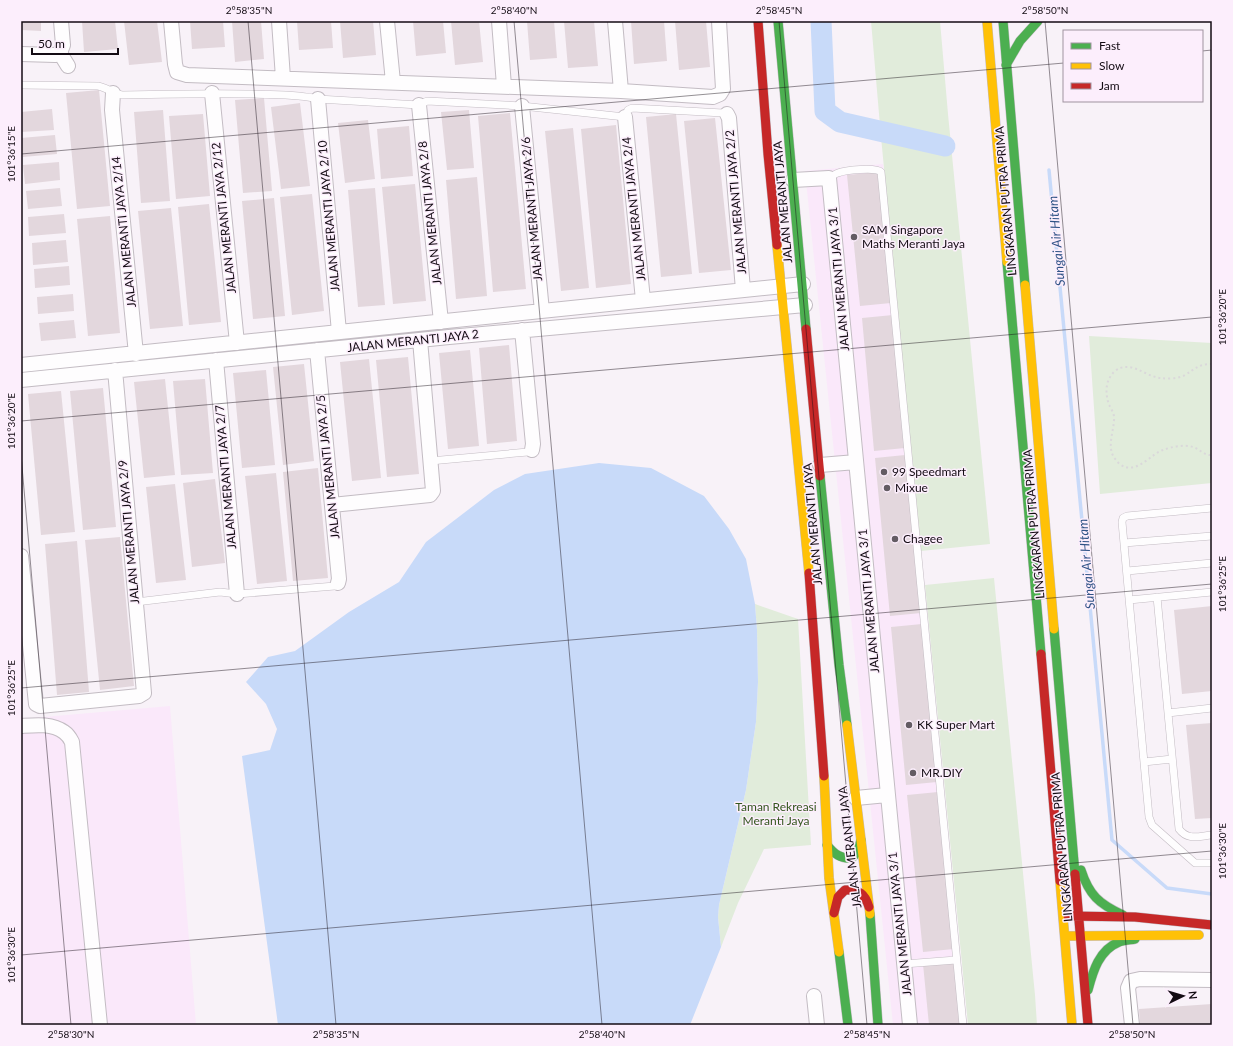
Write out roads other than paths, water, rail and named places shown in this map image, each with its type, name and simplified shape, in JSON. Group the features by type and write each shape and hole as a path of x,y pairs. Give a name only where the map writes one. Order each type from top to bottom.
{"street":[{"path":"60,53 63,45 61,21"},
{"path":"171,21 177,72 187,75 504,86 713,97 720,94 723,89 718,21"},
{"path":"279,21 283,78"},
{"path":"388,21 392,82"},
{"path":"499,21 504,86"},
{"path":"615,21 620,91"},
{"name":"JALAN MERANTI JAYA","path":"758,21 768,154 812,599 827,845 848,1025"},
{"name":"JALAN MERANTI JAYA","path":"778,21 839,665 869,907 878,1025"},
{"name":"LINGKARAN PUTRA PRIMA","path":"988,21 1072,1025"},
{"name":"LINGKARAN PUTRA PRIMA","path":"1003,21 1074,844 1088,1025"},
{"path":"1006,65 1014,48 1038,21"},
{"path":"21,54 55,55 60,53"},
{"path":"60,53 68,66"},
{"name":"JALAN MERANTI JAYA 2/14","path":"113,93 112,110 136,354"},
{"name":"JALAN MERANTI JAYA 2/12","path":"212,93 237,343"},
{"name":"JALAN MERANTI JAYA 2/10","path":"318,99 339,332"},
{"name":"JALAN MERANTI JAYA 2/8","path":"419,105 441,322"},
{"name":"JALAN MERANTI JAYA 2/6","path":"522,106 542,311"},
{"name":"JALAN MERANTI JAYA 2/2","path":"727,114 729,118 743,290"},
{"name":"JALAN MERANTI JAYA 2/4","path":"625,117 642,300"},
{"path":"793,180 829,178"},
{"name":"JALAN MERANTI JAYA 3/1","path":"829,178 910,1025"},
{"name":"JALAN MERANTI JAYA 2","path":"21,365 803,284"},
{"path":"684,296 685,316"},
{"name":"JALAN MERANTI JAYA 2","path":"21,380 490,333 805,305"},
{"path":"488,317 490,333"},
{"path":"522,330 533,444 532,450"},
{"path":"289,338 290,353"},
{"path":"332,505 430,495 433,491 420,340"},
{"name":"JALAN MERANTI JAYA 2/5","path":"317,350 339,579 338,583"},
{"path":"21,360 21,365"},
{"name":"JALAN MERANTI JAYA 2/7","path":"216,360 237,594"},
{"name":"JALAN MERANTI JAYA 2/9","path":"21,556 36,704 40,706 139,696 144,693 115,370"},
{"path":"820,465 856,462"},
{"path":"21,726 39,725 55,727 66,732 72,742 100,1025"},
{"path":"856,798 887,795"},
{"path":"827,845 834,854 846,859 852,858 858,851 861,840"},
{"path":"1074,844 1085,884 1096,900 1105,907 1129,917"},
{"path":"834,915 838,897 845,890 854,888 861,891 866,896 869,907"},
{"path":"1063,916 1129,917 1212,925"},
{"path":"1086,999 1098,960 1107,950 1119,942 1156,934"},
{"path":"1064,936 1156,934 1190,934 1205,936"},
{"path":"1132,1025 1128,988 1131,981 1140,979 1212,980"},
{"path":"814,996 817,1025"}],"lane":[{"path":"21,85 98,86 113,93 212,93 306,96 318,99 419,105 427,100 522,106 625,117 628,110 632,108 727,114"},
{"path":"829,178 839,172 876,169 881,172 963,1025"},
{"path":"430,461 528,452 532,450"},
{"path":"1212,508 1127,516 1123,518 1122,522 1149,817 1152,825 1195,863 1212,864"},
{"path":"1124,543 1212,536"},
{"path":"1127,571 1212,563"},
{"path":"136,602 220,592 237,594 335,586 338,583"},
{"path":"1129,600 1212,592"},
{"path":"1157,598 1179,829 1184,835 1189,837 1212,835"},
{"path":"1168,713 1212,708"},
{"path":"1144,762 1172,759"},
{"path":"904,964 956,960"}],"water":[{"path":"599,463 651,468 704,496 729,529 746,559 755,604 758,682 756,722 746,790 719,905 718,917 721,947 690,1025 278,1025 242,756 270,750 277,729 266,704 246,682 268,657 295,651 349,612 399,582 426,542 494,490 525,474"}],"waterway":[{"name":"Sungai Air Hitam","path":"821,21 825,111 840,122 945,146"},
{"name":"Sungai Air Hitam","path":"1049,170 1112,840 1167,888 1212,894"}],"place":[{"name":"SAM Singapore Maths Meranti Jaya","path":"854,237"},
{"name":"99 Speedmart","path":"884,472"},
{"name":"Mixue","path":"887,488"},
{"name":"Chagee","path":"895,539"},
{"name":"KK Super Mart","path":"909,725"},
{"name":"MR.DIY","path":"913,773"}],"park label":[{"name":"Taman Rekreasi Meranti Jaya","path":"776,814"}]}
